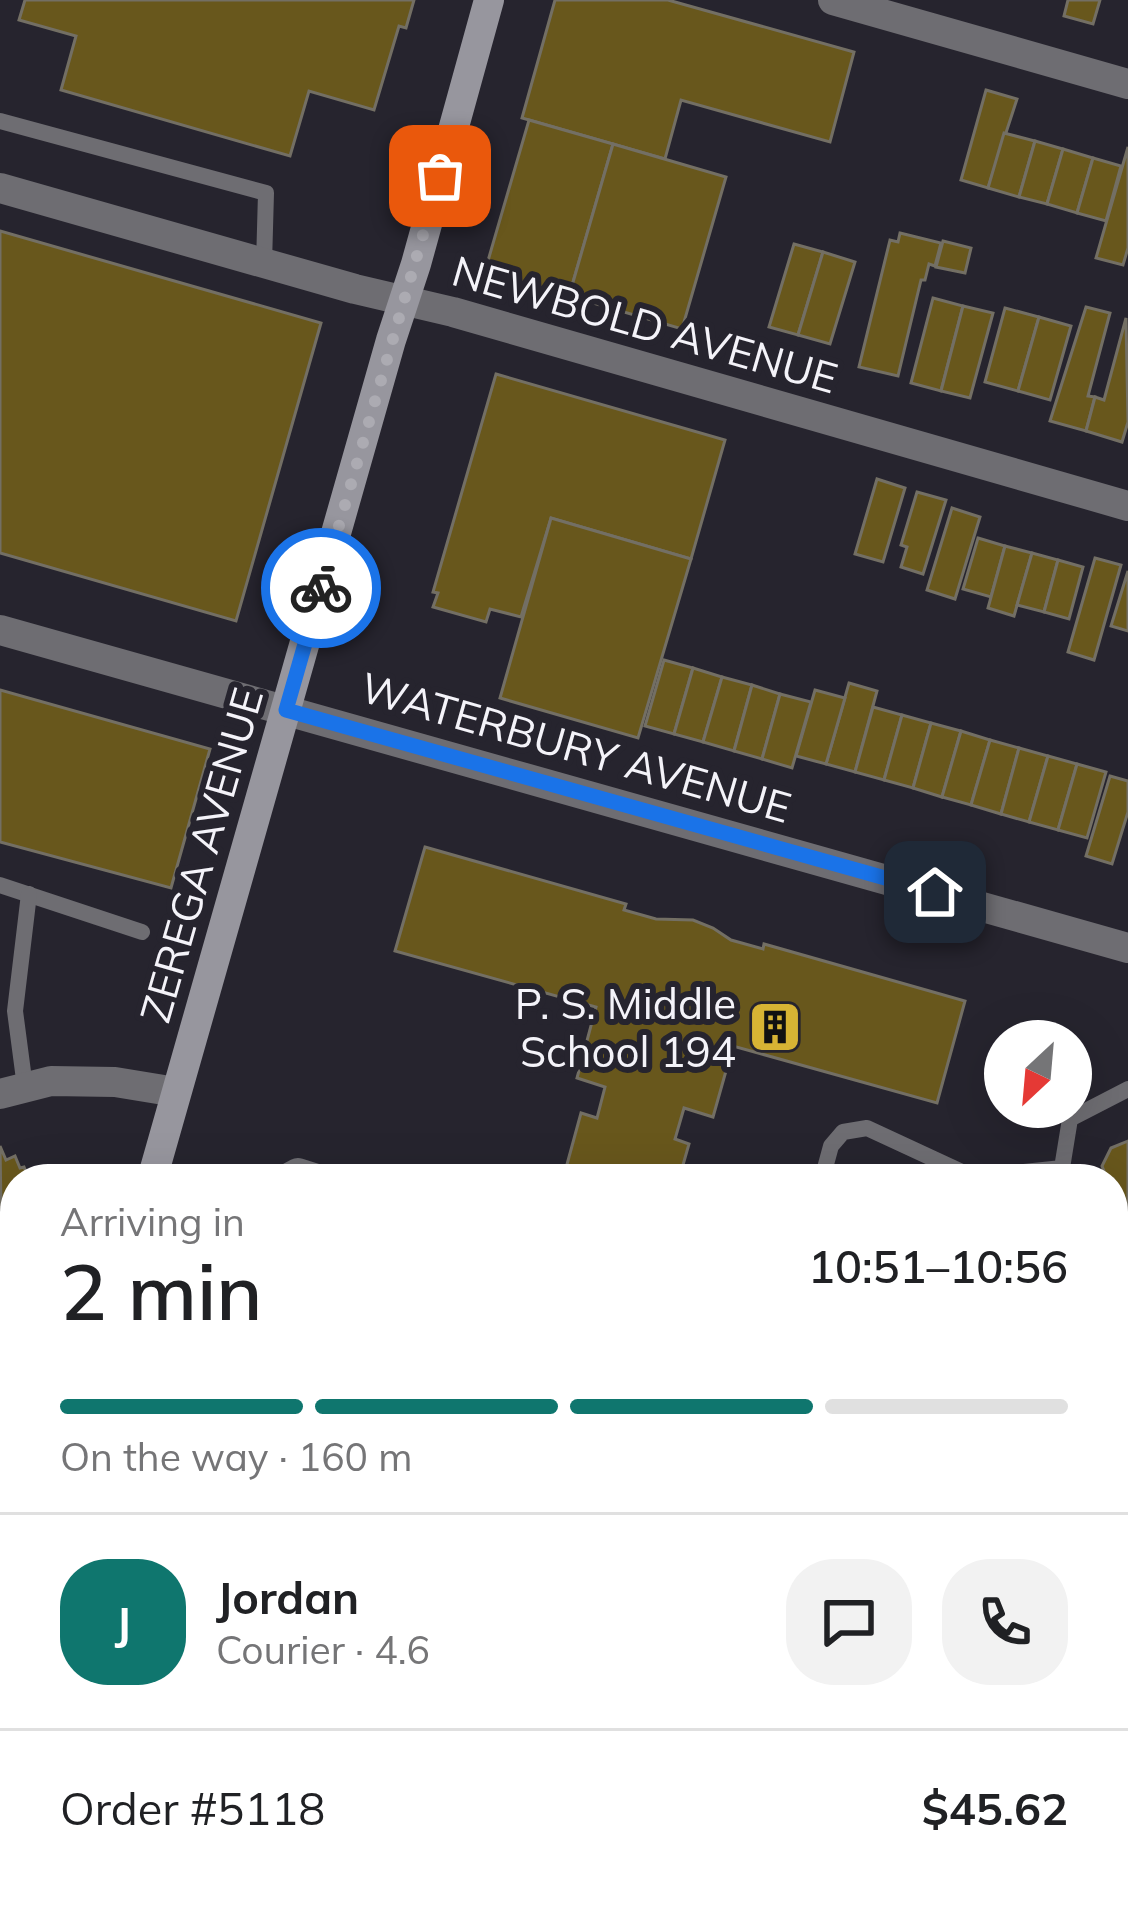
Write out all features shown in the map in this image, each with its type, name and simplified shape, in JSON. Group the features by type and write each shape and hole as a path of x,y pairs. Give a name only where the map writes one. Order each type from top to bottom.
{"main road":[{"name":"ZEREGA AVENUE","path":"156,1164 489,0"}],"street":[{"path":"832,0 1128,84"},
{"name":"NEWBOLD AVENUE","path":"0,188 1128,506"},
{"name":"WATERBURY AVENUE","path":"0,630 1128,948"},
{"path":"12,1090 51,1081 115,1082 176,1092"}],"lane":[{"path":"0,121 266,193 263,264"},
{"path":"0,885 142,932"},
{"path":"12,1090 15,1011 29,894"},
{"path":"1065,1164 1070,1119 1128,1089"},
{"path":"826,1164 831,1145 843,1132 867,1129 946,1164"}],"building":[{"path":"25,0 414,0 406,28 399,26 374,110 309,91 290,156 61,90 76,36 19,20"},
{"path":"555,0 668,0 854,52 830,142 681,100 665,159 522,118"},
{"path":"1068,0 1100,0 1093,24 1064,16"},
{"path":"986,90 1017,99 988,188 961,180"},
{"path":"529,120 613,144 569,296 485,271"},
{"path":"1004,133 1035,141 1019,197 988,188"},
{"path":"1035,141 1063,149 1047,204 1019,197"},
{"path":"613,144 726,177 682,329 569,296"},
{"path":"1128,147 1128,248 1123,265 1096,258"},
{"path":"1063,149 1093,158 1077,213 1047,204"},
{"path":"1093,158 1121,166 1106,221 1077,213"},
{"path":"0,231 321,323 236,621 0,553"},
{"path":"900,233 941,243 935,266 929,264 921,280 898,376 859,367 890,240 898,242"},
{"path":"943,241 971,248 965,273 936,267"},
{"path":"794,244 823,252 798,335 769,327"},
{"path":"823,252 855,262 830,344 798,335"},
{"path":"933,298 963,306 941,391 911,383"},
{"path":"963,306 993,313 970,398 941,391"},
{"path":"1086,307 1110,313 1088,396 1095,397 1086,431 1050,421"},
{"path":"1005,308 1039,317 1018,391 985,382"},
{"path":"1039,317 1071,326 1050,400 1018,391"},
{"path":"1126,318 1128,422 1122,442 1086,431 1095,397 1104,400"},
{"path":"496,374 725,440 691,559 551,518 521,617 490,609 486,622 433,607 438,593 433,592"},
{"path":"877,479 905,488 883,562 855,554"},
{"path":"917,492 946,500 923,574 901,567 907,547 901,545"},
{"path":"952,508 980,517 955,599 927,590"},
{"path":"551,518 691,559 638,738 500,698"},
{"path":"978,538 1005,546 991,597 963,589"},
{"path":"1005,546 1032,553 1014,616 988,608"},
{"path":"1032,553 1058,560 1044,612 1017,605"},
{"path":"1095,558 1121,565 1094,660 1068,652"},
{"path":"1058,560 1083,567 1069,619 1044,612"},
{"path":"1128,571 1128,631 1111,626"},
{"path":"664,660 693,668 674,734 645,726"},
{"path":"693,668 722,677 703,742 674,734"},
{"path":"722,677 752,685 734,751 703,742"},
{"path":"849,683 877,691 855,772 826,764"},
{"path":"752,685 780,694 762,759 734,751"},
{"path":"0,690 210,749 171,888 0,842"},
{"path":"815,690 845,698 826,764 796,756"},
{"path":"780,694 811,702 792,768 762,759"},
{"path":"873,707 902,715 884,780 855,772"},
{"path":"902,715 931,723 913,788 884,780"},
{"path":"931,723 961,731 942,797 913,788"},
{"path":"961,731 990,740 971,805 942,797"},
{"path":"990,740 1019,748 1001,814 971,805"},
{"path":"1019,748 1048,756 1029,822 1001,814"},
{"path":"1048,756 1077,764 1058,830 1029,822"},
{"path":"1077,764 1106,772 1087,838 1058,830"},
{"path":"1110,776 1128,781 1128,812 1112,864 1086,856"},
{"name":"P. S. Middle School 194","path":"425,847 626,904 624,910 656,919 693,920 731,940 763,949 764,944 965,1001 937,1103 733,1046 713,1117 684,1108 675,1139 689,1144 683,1164 567,1164 581,1113 597,1118 605,1087 577,1078 596,1007 395,951"},
{"path":"1128,1141 1128,1164 1103,1164 1111,1148"},
{"path":"0,1146 6,1160 15,1156 18,1164 0,1164"}],"way so far":[{"path":"321,588 440,176"}],"place":[{"name":"P. S. Middle School 194","path":"775,1027"}],"route":[{"path":"321,588 286,710 935,892"}]}
